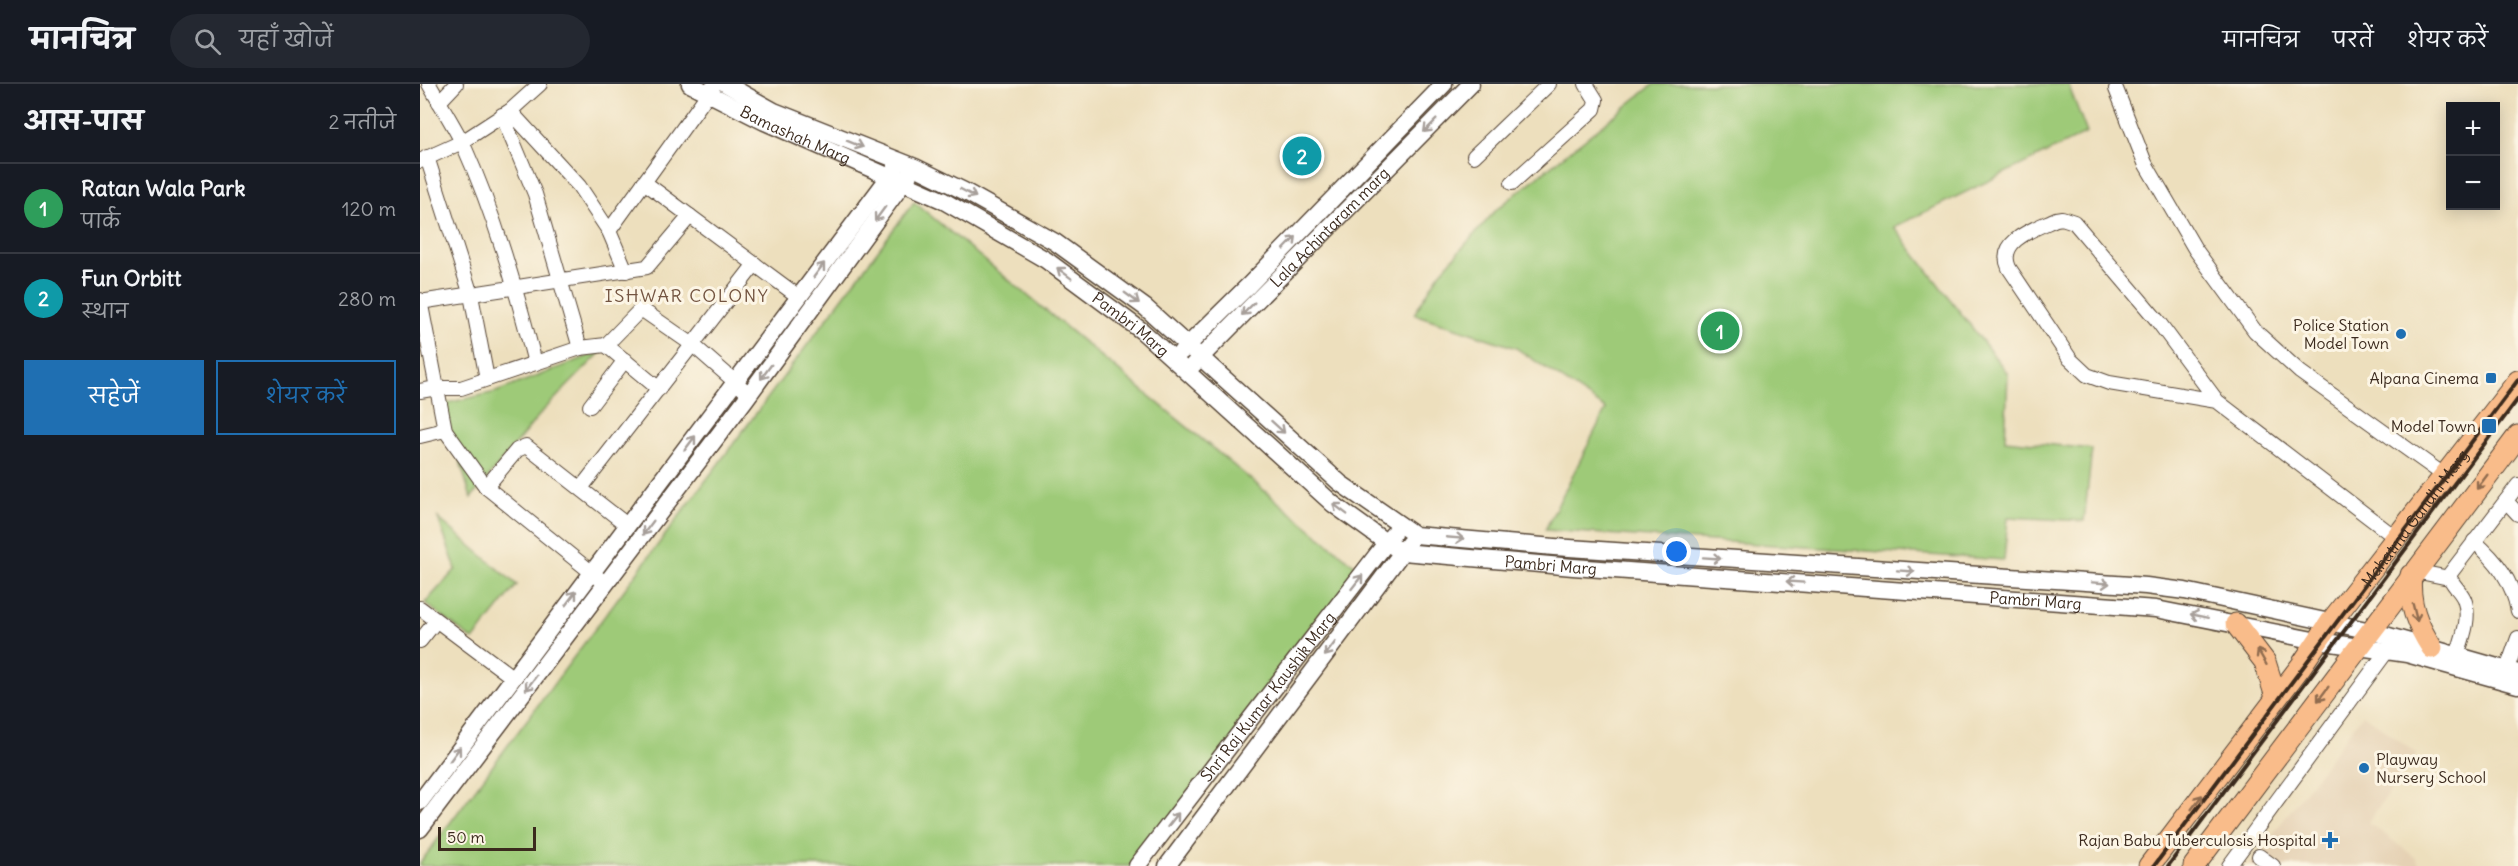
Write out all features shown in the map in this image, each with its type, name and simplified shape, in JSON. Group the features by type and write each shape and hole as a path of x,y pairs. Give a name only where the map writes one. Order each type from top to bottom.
{"main road":[{"name":"Mahatma Gandhi Marg","path":"2318,641 2518,381"},
{"name":"Mahatma Gandhi Marg","path":"2194,866 2518,436"},
{"path":"2413,573 2410,590 2417,623 2432,648"},
{"path":"2236,624 2258,649 2265,662 2276,697"},
{"path":"2149,866 2318,641"}],"street":[{"path":"429,84 462,142 492,216 516,289 535,363"},
{"path":"439,102 456,84"},
{"path":"487,379 471,295 424,159 462,142 506,113 540,84"},
{"name":"Bamashah Marg","path":"690,84 712,89 765,122 896,180"},
{"name":"Bamashah Marg","path":"726,84 774,111 908,165"},
{"name":"Lala Achintaram marg","path":"1174,359 1444,84"},
{"name":"Lala Achintaram marg","path":"1188,370 1472,84"},
{"path":"1474,156 1549,84"},
{"path":"1512,183 1594,109 1596,100 1586,84"},
{"path":"609,231 712,89"},
{"path":"2116,89 2145,163 2195,249 2256,331 2300,372 2445,476"},
{"path":"506,113 579,186 609,231 626,271"},
{"path":"506,113 535,194 580,348"},
{"path":"420,801 800,297 908,165"},
{"name":"Pambri Marg","path":"908,165 964,191 1055,242 1146,308 1340,483 1414,535 1825,566 2146,586 2185,591 2330,623 2364,639"},
{"path":"420,829 749,394 896,180"},
{"name":"Pambri Marg","path":"896,180 942,200 1046,260 1142,331 1188,370 1333,504 1403,552 1573,567 2156,609 2318,641 2364,639"},
{"path":"644,182 800,297"},
{"path":"606,584 486,487 445,430 420,301 516,289 559,280 641,269 652,263 690,216"},
{"path":"2217,401 2109,383 2088,375 2070,359 2009,268 2006,253 2013,242 2056,219 2061,218 2074,222 2157,320 2217,401 2396,538"},
{"path":"581,488 755,264"},
{"path":"420,391 461,388 580,348 606,345 641,309 693,345 749,394"},
{"path":"606,345 659,389"},
{"path":"590,406 625,360"},
{"path":"420,436 445,430"},
{"path":"486,487 517,450 526,446 627,525"},
{"path":"2457,655 2464,632 2467,610 2463,599 2449,578 2450,571 2518,485"},
{"path":"2506,501 2518,514"},
{"name":"Shri Raj Kumar Kaushik Marg","path":"1137,866 1399,525"},
{"name":"Shri Raj Kumar Kaushik Marg","path":"1167,866 1414,535"},
{"path":"2474,541 2494,558 2506,575 2515,594 2518,611"},
{"path":"1824,584 1825,566"},
{"path":"2413,573 2449,578"},
{"path":"420,608 512,677"},
{"path":"420,641 436,621"},
{"path":"2364,639 2432,648 2513,671 2518,638"},
{"path":"2364,639 2387,651 2518,685"},
{"path":"2229,866 2387,651"},
{"path":"2259,856 2273,866"}],"shaded area":[{"path":"2363,714 2417,754 2368,822 2416,858 2420,866 2249,866"}],"green space":[{"path":"1654,84 2068,84 2087,133 1894,227 2008,374 2005,440 2092,449 2084,521 2008,517 2004,560 1545,530 1606,409 1516,348 1414,314 1439,274 1497,209"},
{"path":"914,202 1363,572 1137,866 420,866 420,863"},
{"path":"602,351 541,413 471,498 443,404 496,392"},
{"path":"438,518 517,585 473,640 425,603 456,569"}],"railway":[{"path":"2154,866 2518,380"},
{"path":"2168,866 2518,399"}],"place":[{"name":"Fun Orbitt","path":"1302,156"},
{"name":"Ratan Wala Park","path":"1720,331"},
{"name":"Police Station Model Town","path":"2401,334"},
{"name":"Alpana Cinema","path":"2491,378"},
{"name":"Model Town","path":"2489,426"},
{"name":"Playway Nursery School","path":"2364,768"},
{"name":"Rajan Babu Tuberculosis Hospital","path":"2330,840"}],"district":[{"name":"ISHWAR COLONY","path":"687,295"}]}
